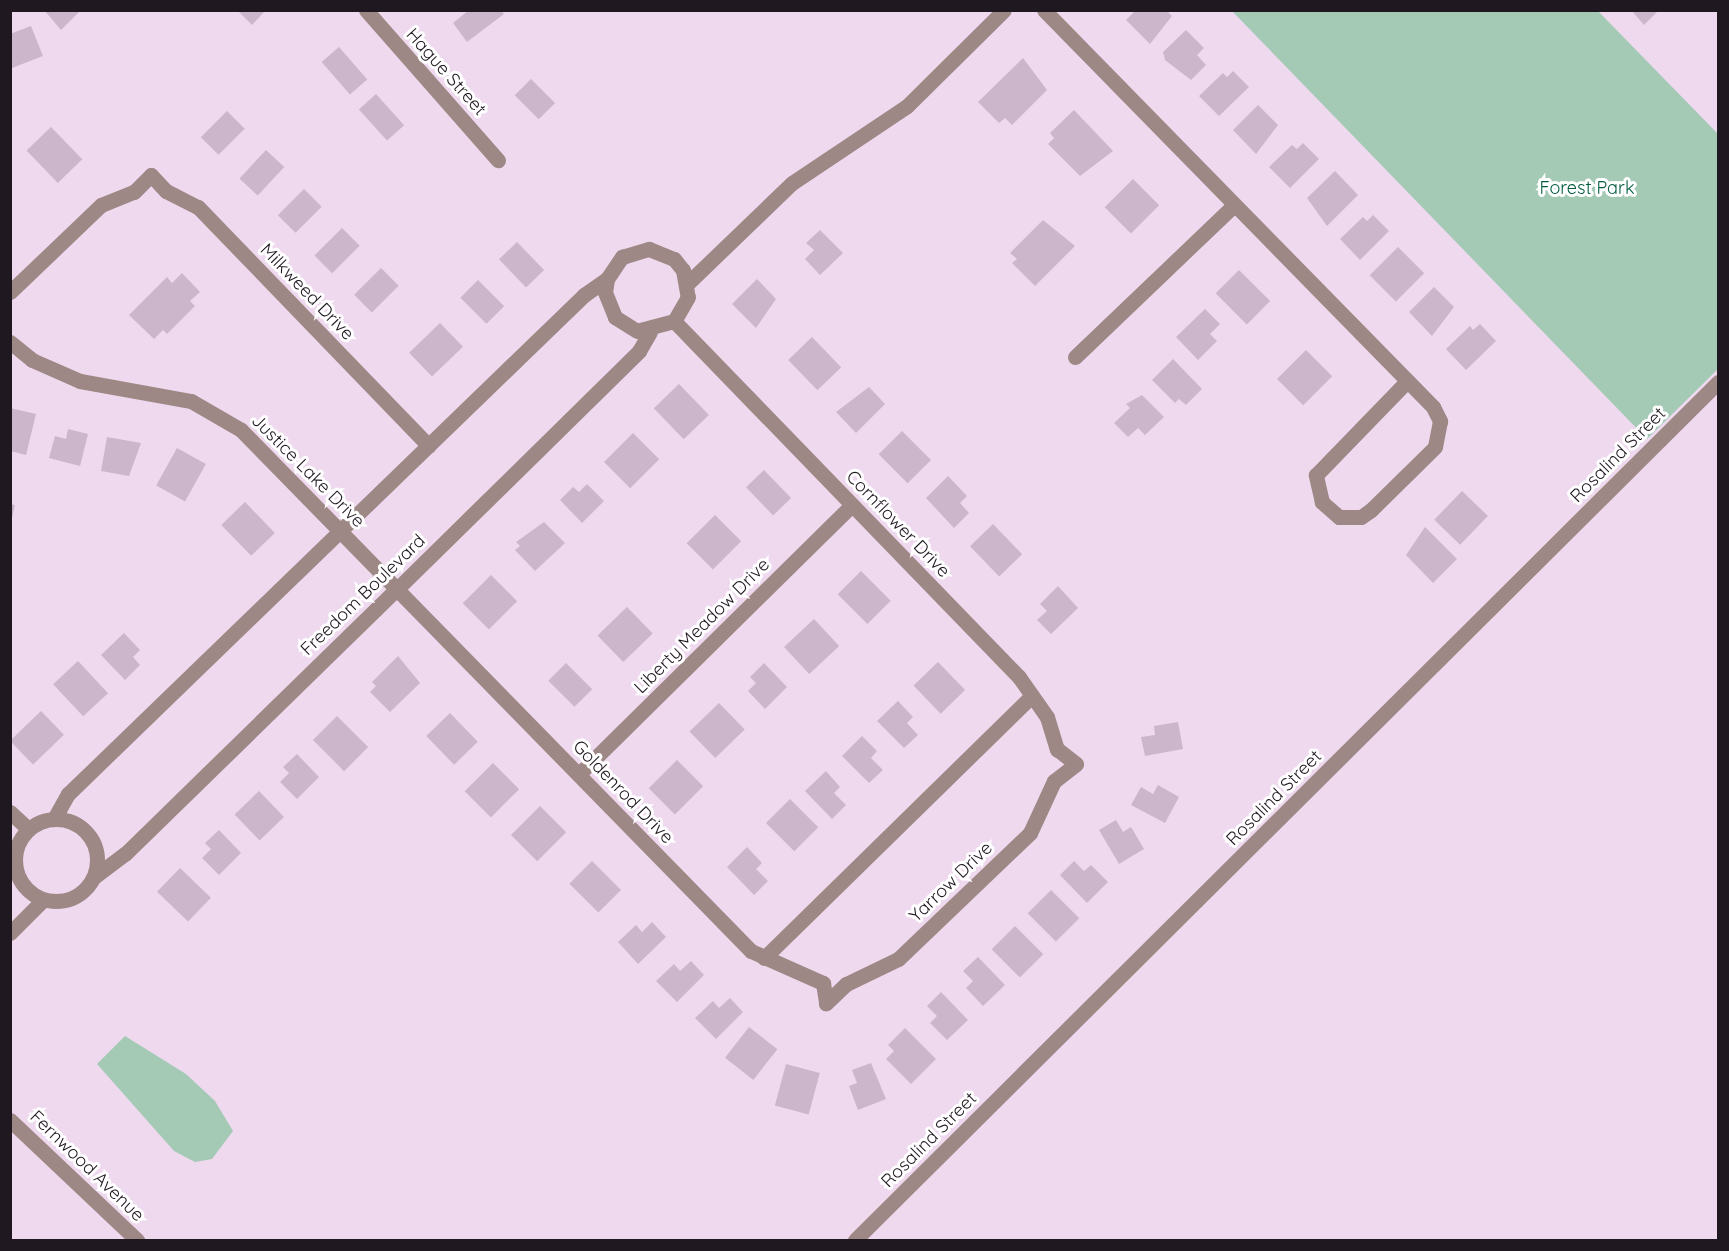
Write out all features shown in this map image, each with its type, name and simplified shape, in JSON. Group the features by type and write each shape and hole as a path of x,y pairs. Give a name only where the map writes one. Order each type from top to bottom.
{"street":[{"name":"Hague Street","path":"366,10 498,160"},
{"path":"688,283 792,183 906,106 1004,10"},
{"path":"1044,10 1407,381 1440,421 1435,447 1371,510 1361,517 1339,517 1322,501 1316,475 1407,381"},
{"name":"Milkweed Drive","path":"10,292 101,205 134,192 152,175 166,191 198,207 429,446"},
{"path":"1075,357 1234,205"},
{"path":"54,819 80,826 90,837 96,849 94,877 76,897 43,900 14,883 15,853 28,830 54,819 68,794 584,295 607,279 622,257 649,249 674,259 688,283 688,297 674,321 650,332 624,326 615,317 605,292 607,279"},
{"name":"Cornflower Drive","path":"674,321 1032,696 1047,717 1057,749 1076,764"},
{"name":"Freedom Boulevard","path":"94,877 125,854 398,588 639,351 650,332"},
{"name":"Justice Lake Drive","path":"10,342 32,360 80,381 191,401 241,430 398,588"},
{"name":"Rosalind Street","path":"855,1240 1719,382"},
{"name":"Liberty Meadow Drive","path":"579,774 852,505"},
{"name":"Goldenrod Drive","path":"398,588 579,774 764,958 823,983 826,1003"},
{"path":"764,958 1032,696"},
{"name":"Yarrow Drive","path":"826,1003 846,984 898,959 1022,841 1054,781 1076,764"},
{"path":"10,812 28,830"},
{"path":"10,933 43,900"},
{"name":"Fernwood Avenue","path":"10,1120 137,1240"}],"green space":[{"name":"Forest Park","path":"1232,11 1598,11 1718,134 1718,369 1647,439"},
{"path":"125,1036 186,1074 215,1101 233,1131 212,1159 195,1162 174,1151 97,1064"}],"building":[{"path":"44,10 81,10 61,30"},
{"path":"237,10 266,10 252,25"},
{"path":"469,10 501,10 504,14 467,42 453,23"},
{"path":"1136,10 1166,10 1172,16 1150,44 1126,20"},
{"path":"1631,10 1659,10 1644,25"},
{"path":"31,26 43,56 12,68 10,34"},
{"path":"1186,30 1204,48 1197,55 1206,65 1191,80 1165,60 1163,52"},
{"path":"339,47 367,79 350,95 322,62"},
{"path":"1023,58 1047,90 1012,125 1005,118 999,123 978,102"},
{"path":"1233,71 1249,87 1219,116 1199,96 1223,73 1227,77"},
{"path":"531,79 555,103 539,119 515,95"},
{"path":"376,94 404,125 387,141 359,109"},
{"path":"1258,105 1278,125 1256,154 1233,130"},
{"path":"1074,110 1113,151 1080,176 1048,144 1054,138 1050,133"},
{"path":"227,111 245,129 219,155 201,137"},
{"path":"51,127 82,159 58,183 27,151"},
{"path":"1303,143 1319,159 1290,188 1269,167 1292,145 1297,149"},
{"path":"266,150 284,167 258,196 239,179"},
{"path":"1335,171 1358,195 1327,226 1307,198"},
{"path":"1133,179 1159,205 1131,233 1105,207"},
{"path":"304,189 322,207 296,233 278,215"},
{"path":"1373,215 1389,231 1360,260 1340,239 1363,217 1367,221"},
{"path":"1043,220 1075,246 1035,286 1012,263 1017,259 1010,253"},
{"path":"342,228 360,246 332,273 314,256"},
{"path":"820,230 843,253 820,275 805,259 814,250 806,243"},
{"path":"517,242 544,270 526,287 499,259"},
{"path":"1398,247 1424,273 1396,301 1370,275"},
{"path":"381,268 399,286 372,313 354,295"},
{"path":"1239,270 1270,301 1247,324 1216,293"},
{"path":"182,273 200,292 190,301 195,306 167,334 163,330 154,339 129,315 167,277 172,283"},
{"path":"757,279 776,299 756,328 732,304"},
{"path":"478,280 504,306 486,324 460,298"},
{"path":"1434,287 1454,307 1432,336 1409,312"},
{"path":"1205,309 1220,324 1210,334 1217,341 1198,360 1176,337"},
{"path":"440,323 463,347 432,377 409,353"},
{"path":"1480,324 1496,341 1466,370 1446,349 1470,326 1473,330"},
{"path":"812,337 841,367 817,390 788,360"},
{"path":"1306,350 1332,376 1303,405 1277,379"},
{"path":"1173,359 1202,389 1186,405 1179,399 1175,403 1152,380"},
{"path":"679,384 709,415 684,439 654,408"},
{"path":"869,387 885,404 856,433 836,412"},
{"path":"1142,395 1164,417 1145,435 1138,428 1128,437 1114,423 1130,408 1126,404"},
{"path":"10,408 36,414 26,455 10,451"},
{"path":"68,429 88,434 80,466 49,458 55,436 66,439"},
{"path":"902,431 931,460 908,483 879,454"},
{"path":"633,433 659,459 630,488 604,462"},
{"path":"107,437 141,443 129,476 101,471"},
{"path":"177,448 206,464 185,502 156,486"},
{"path":"764,470 791,498 773,515 746,487"},
{"path":"948,476 967,496 960,503 969,513 954,528 926,498"},
{"path":"587,484 604,501 582,523 560,500 573,487 579,492"},
{"path":"1462,491 1488,516 1460,545 1434,520"},
{"path":"245,502 275,533 251,556 221,525"},
{"path":"10,504 15,505 11,522 10,522"},
{"path":"715,515 741,541 713,569 687,543"},
{"path":"544,522 565,543 535,571 515,550 520,546 516,542"},
{"path":"993,524 1022,554 999,576 970,546"},
{"path":"1425,527 1457,559 1433,583 1406,555"},
{"path":"861,571 891,601 867,624 838,594"},
{"path":"491,575 517,601 489,629 463,603"},
{"path":"1058,586 1078,608 1051,634 1037,620 1047,611 1040,604"},
{"path":"627,607 653,634 623,662 598,635"},
{"path":"814,619 839,646 809,674 784,647"},
{"path":"124,633 140,650 133,657 140,665 125,680 101,655"},
{"path":"398,656 420,683 390,712 370,692 376,686 372,682"},
{"path":"78,661 108,693 83,716 53,684"},
{"path":"938,662 965,690 941,714 914,686"},
{"path":"566,663 592,689 574,707 548,681"},
{"path":"764,663 787,687 765,709 748,691 756,683 750,677"},
{"path":"898,701 913,717 907,723 918,735 904,748 877,721"},
{"path":"719,703 745,730 715,758 690,731"},
{"path":"41,711 64,735 33,765 10,741"},
{"path":"450,713 478,742 454,765 426,736"},
{"path":"337,716 368,747 344,771 313,740"},
{"path":"1178,722 1183,749 1145,756 1141,737 1155,735 1154,726"},
{"path":"862,736 877,751 871,758 883,770 869,783 842,756"},
{"path":"297,754 319,777 297,799 280,782 289,773 283,767"},
{"path":"677,760 703,786 675,814 649,788"},
{"path":"493,763 519,789 491,817 465,791"},
{"path":"826,771 840,787 834,793 846,805 832,819 805,791"},
{"path":"1158,785 1179,797 1165,823 1131,805 1141,787 1153,794"},
{"path":"259,791 284,817 260,841 235,815"},
{"path":"790,799 818,827 794,851 766,823"},
{"path":"540,806 566,832 537,861 511,835"},
{"path":"1116,820 1123,832 1131,827 1144,849 1119,864 1099,830"},
{"path":"219,830 241,853 219,875 202,858 211,849 205,843"},
{"path":"747,847 762,863 756,869 768,881 754,895 727,867"},
{"path":"592,861 621,890 598,913 569,884"},
{"path":"1074,861 1084,871 1091,865 1108,882 1087,903 1060,875"},
{"path":"180,868 211,898 188,922 157,892"},
{"path":"1051,890 1079,918 1056,942 1028,913"},
{"path":"652,922 666,937 638,964 618,942 636,925 642,932"},
{"path":"1015,926 1043,954 1020,978 992,949"},
{"path":"978,957 1005,985 983,1006 966,988 973,981 963,971"},
{"path":"691,961 704,975 677,1002 656,981 674,964 680,971"},
{"path":"941,992 968,1020 947,1040 930,1023 937,1016 927,1006"},
{"path":"730,998 743,1012 716,1039 695,1018 713,1001 719,1008"},
{"path":"749,1027 777,1049 753,1080 725,1058"},
{"path":"905,1028 936,1059 911,1084 886,1059 894,1051 888,1045"},
{"path":"871,1063 886,1099 858,1110 849,1086 857,1083 852,1070"},
{"path":"786,1064 820,1073 809,1115 775,1106"}]}
